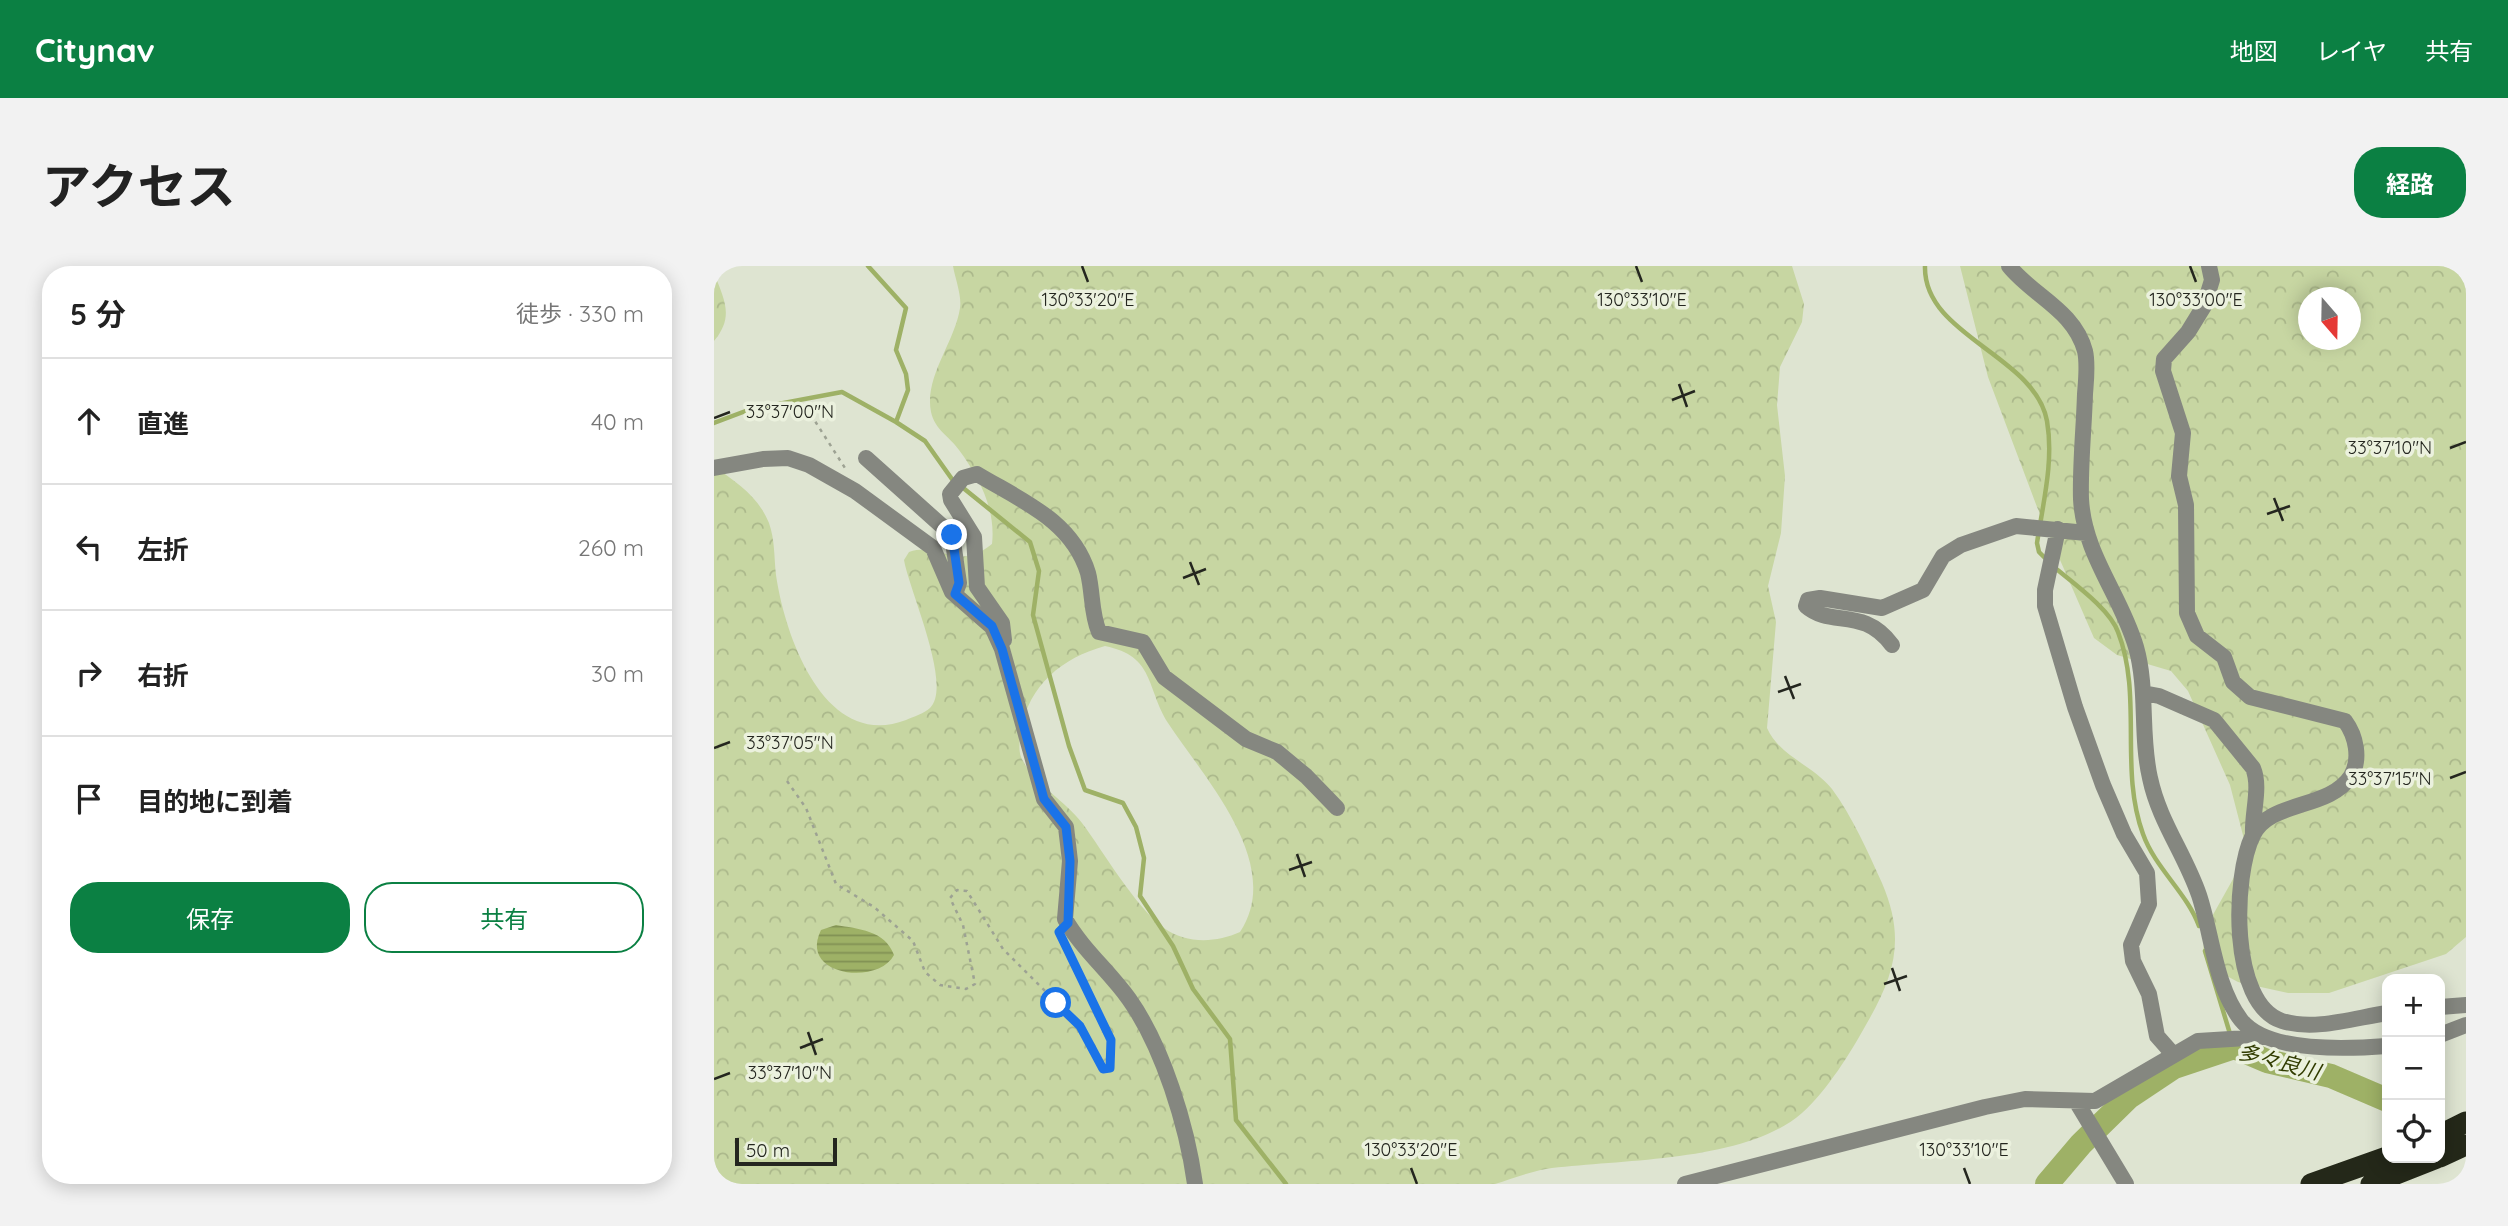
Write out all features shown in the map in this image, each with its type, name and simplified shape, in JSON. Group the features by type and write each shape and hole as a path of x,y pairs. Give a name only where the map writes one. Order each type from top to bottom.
{"highway":[{"path":"2371,1184 2447,1149 2466,1122"},
{"path":"2311,1184 2382,1159"}],"street":[{"path":"2009,266 2053,303 2074,327 2085,352 2081,499 2086,533 2095,562 2122,606 2136,649 2143,692 2149,776 2162,820 2198,892 2225,989 2241,1020 2263,1037"},
{"path":"2208,266 2212,280 2204,306 2188,332 2164,359 2163,371 2183,433 2179,476 2186,505 2187,613 2197,636 2224,657 2233,682 2250,697 2345,721 2356,744 2353,773 2342,788 2327,797 2289,808 2267,821 2253,834"},
{"path":"714,468 763,459 788,458 808,465 855,491 933,548 955,594 992,626 1002,649 1044,799 1066,827 1070,861 1068,923 1129,999 1157,1048 1191,1156 1195,1184"},
{"path":"866,458 952,535 959,583 955,594"},
{"path":"1002,649 1002,623 977,587 974,537 950,494 963,478 976,474 1055,521 1069,537 1088,573 1099,632 1143,642 1164,677 1247,739 1277,752 1306,776 1337,808"},
{"path":"1892,645 1881,630 1864,621 1813,612 1807,606 1808,600 1820,598 1882,608 1923,590 1943,556 1961,545 2016,526 2086,533"},
{"path":"2058,529 2045,590 2045,606 2075,707 2103,785 2124,834 2147,873 2149,904 2132,945 2133,961 2149,994 2157,1036 2172,1053"},
{"path":"2143,692 2159,696 2214,720 2253,768 2257,777 2252,815 2253,834 2239,893 2245,974 2259,1003 2279,1020 2308,1026 2382,1014"},
{"path":"2445,1007 2466,1005"},
{"path":"2445,1033 2466,1025"},
{"path":"1685,1184 1985,1107 2025,1099 2095,1101 2172,1053 2198,1041 2263,1037 2291,1044 2382,1046"},
{"path":"2076,1101 2126,1184"}],"path":[{"path":"797,405 813,418 842,462 855,491"},
{"path":"787,781 806,808 836,884 874,907 913,941 931,979 940,985 959,989 975,984 963,925 950,898 957,890 967,891 1003,949 1080,1026 1100,1065 1106,1069 1112,1066 1111,1040 1091,993 1061,939 1059,932 1068,923"}],"green space":[{"path":"953,266 1792,266 1804,304 1802,322 1780,367 1777,405 1785,476 1781,533 1768,586 1776,622 1767,728 1788,754 1816,773 1832,789 1846,811 1882,883 1889,902 1895,938 1891,971 1877,1005 1846,1058 1811,1104 1778,1129 1715,1150 1546,1169 1495,1184 714,1184 714,466 746,491 759,505 769,523 776,575 789,628 814,682 832,704 853,719 878,725 906,720 928,710 936,697 933,659 904,560 909,552 921,550 968,556 992,544 993,531 989,506 979,482 959,450 936,424 931,412 932,386 960,308","holes":["1105,646 1133,657 1147,675 1168,723 1218,795 1246,850 1253,878 1251,906 1240,932 1231,936 1211,940 1191,939 1173,933 1153,919 1131,893 1082,823 1033,775 1021,757 1020,740 1025,714 1031,700 1050,676 1089,651"]},
{"path":"1960,266 2466,266 2466,937 2446,954 2329,993 2288,993 2238,982 2208,966 2203,952 2205,929 2242,863 2245,843 2230,785 2188,691 2171,671 2117,655 2094,638 2037,507 1988,377"},
{"path":"714,273 724,300 726,316 714,341"}],"shaded area":[{"path":"836,925 870,932 884,940 894,955 885,965 873,971 858,973 830,966 820,958 817,946 821,930"}],"waterway":[{"path":"868,266 906,308 896,350 906,374 908,390 896,422 925,441 954,482"},
{"path":"1925,266 1929,290 1942,310 2023,379 2038,398 2047,421 2049,451 2037,543 2039,552 2048,561"},
{"path":"714,423 751,409 842,392 896,422"},
{"path":"962,487 1030,542 1039,571 1033,615 1069,746 1085,790 1123,803 1136,827 1144,858 1140,896 1173,946 1193,989 1230,1039 1236,1120 1286,1184"},
{"path":"2054,567 2107,614 2118,632 2129,681 2132,784 2136,809 2148,846 2187,902 2199,926"},
{"path":"2205,951 2234,1047"},
{"name":"多々良川","path":"2047,1184 2081,1144 2129,1097 2174,1067 2234,1047 2267,1061 2331,1076 2382,1098"}],"route":[{"path":"952,535 955,540 959,583 955,594 992,626 1002,649 1024,722 1044,799 1066,827 1070,861 1065,919 1068,923 1059,932 1091,993 1111,1040 1110,1068 1103,1069 1080,1026 1056,1003"}]}
